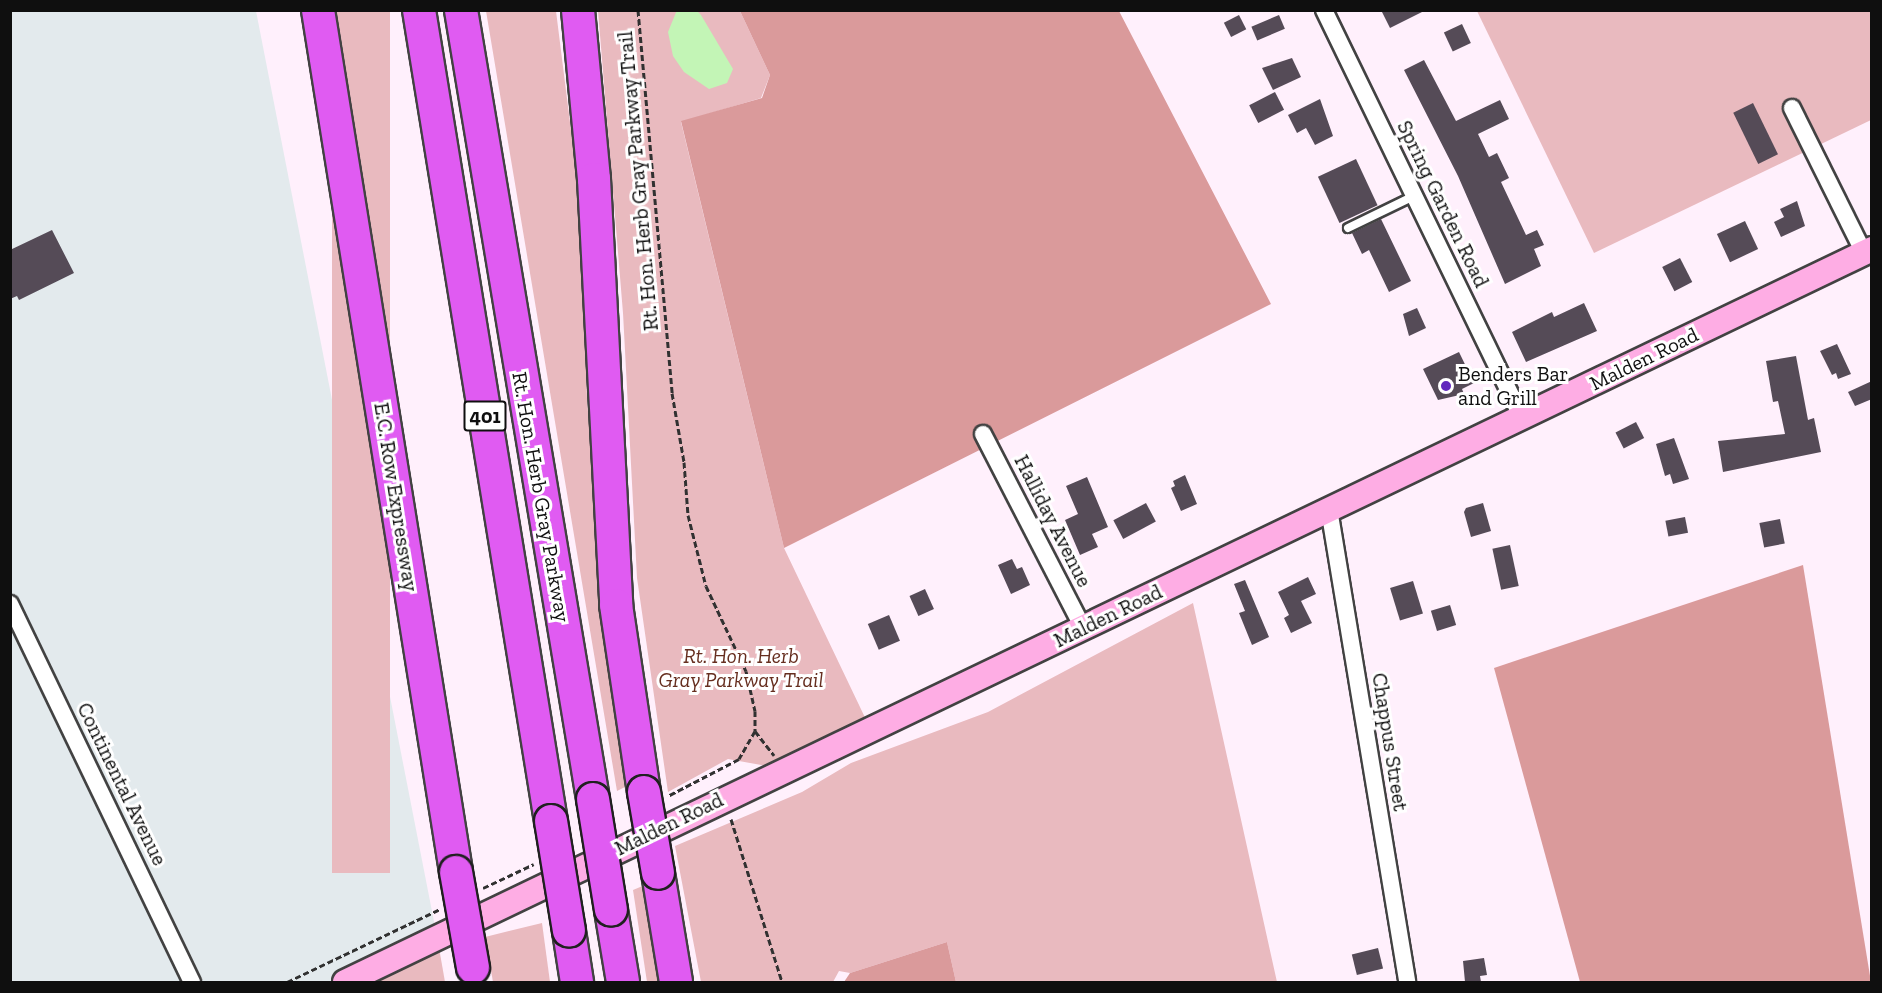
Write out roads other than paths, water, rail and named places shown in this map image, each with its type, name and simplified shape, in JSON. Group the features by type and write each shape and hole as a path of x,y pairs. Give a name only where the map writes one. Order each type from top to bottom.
{"highway":[{"name":"E.C. Row Expressway","path":"318,10 474,975"},
{"name":"Rt. Hon. Herb Gray Parkway","path":"419,10 577,982"},
{"name":"Rt. Hon. Herb Gray Parkway","path":"461,10 623,982"},
{"path":"578,10 592,157 612,550 626,681 655,794 658,873 676,982"}],"main road":[{"name":"Malden Road","path":"345,982 722,798 1083,628 1868,251"}],"street":[{"name":"Spring Garden Road","path":"1324,10 1522,418"},
{"path":"1792,108 1868,251"},
{"name":"Halliday Avenue","path":"983,434 1083,628"},
{"name":"Chappus Street","path":"1329,509 1407,982"},
{"name":"Continental Avenue","path":"10,604 192,982"}],"lane":[{"path":"1348,228 1414,196"}],"place":[{"name":"Benders Bar and Grill","path":"1446,386"}],"park label":[{"name":"Rt. Hon. Herb Gray Parkway Trail","path":"741,668"}]}
